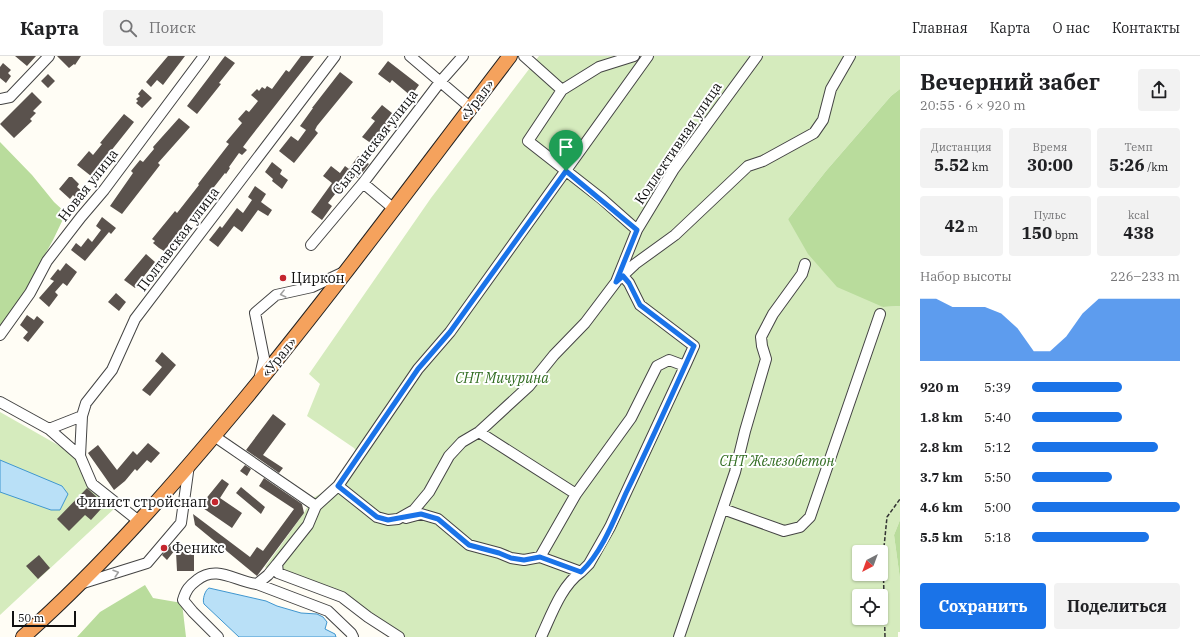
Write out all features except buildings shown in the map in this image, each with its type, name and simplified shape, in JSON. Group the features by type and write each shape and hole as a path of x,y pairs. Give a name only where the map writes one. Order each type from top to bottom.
{"highway":[{"name":"«Урал»","path":"23,637 56,608 140,522 190,465 346,271 510,56"}],"street":[{"path":"0,99 10,97 49,56"},
{"name":"Новая улица","path":"0,335 30,293 47,262 81,216 104,190 204,56"},
{"name":"Полтавская улица","path":"80,456 82,416 86,403 112,370 135,319 335,56"},
{"path":"410,56 471,108"},
{"name":"Сызранская улица","path":"311,245 363,182 440,82 463,56"},
{"path":"524,56 562,90"},
{"path":"634,56 599,67 562,90 528,141 637,230"},
{"path":"257,584 268,575 308,525 316,506 338,486 418,369 450,332 648,56"},
{"name":"Коллективная улица","path":"398,519 414,510 429,492 449,456 462,442 479,432 529,386 554,355 584,323 619,279 637,230 674,169 757,56"},
{"path":"541,637 554,609 573,578 589,564 610,527 694,346 640,305 629,283 619,279 635,264 675,235 748,166 764,161 814,134 823,120 831,89 850,56"},
{"path":"363,182 394,209"},
{"path":"679,637 735,472 745,431 766,359 761,337 773,314 802,274 805,264"},
{"path":"258,382 264,358 255,313 276,296 312,286 346,271"},
{"path":"723,509 784,531 800,527 810,517 880,314"},
{"path":"540,557 576,494 631,418 657,366 669,360 685,366"},
{"path":"0,402 49,429 80,456 92,484 140,522"},
{"path":"49,429 82,416"},
{"path":"479,432 576,494"},
{"path":"214,436 316,506"},
{"path":"78,585 147,563 181,523 190,465"},
{"path":"338,486 377,517 388,520 421,514 438,519 469,545 499,553 511,558 524,560 540,557 581,572"},
{"path":"277,564 278,573 342,597 368,617 399,637"},
{"path":"218,637 193,612 184,600 186,589 210,573 225,574 246,583 257,584 328,611 351,633 353,637"}],"path":[{"path":"885,637 883,550 887,517 900,500"}],"green space":[{"name":"СНТ Мичурина","path":"539,56 900,56 900,89 891,96 826,171 788,219 883,307 900,306 900,520 894,535 900,579 900,632 898,632 898,637 391,637 337,600 275,576 265,567 304,513 312,498 326,490 338,479 357,452 354,448 307,416 320,384 309,374 431,198"},
{"path":"900,89 900,306 883,307 837,287 808,254 788,219 826,171 891,96"},
{"path":"0,142 32,175 54,202 66,213 15,309 0,329"},
{"path":"0,412 72,453 116,507 0,615"},
{"path":"900,520 900,579 894,535"},
{"path":"145,585 153,598 182,603 186,637 77,637 100,612"}],"water":[{"path":"0,460 62,486 68,494 60,510 51,510 0,492"},
{"path":"209,588 266,601 301,613 317,614 323,617 327,622 325,629 335,634 336,637 239,637 204,604 204,595"}],"place":[{"name":"Циркон","path":"283,278"},
{"name":"Финист стройснап","path":"215,502"},
{"name":"Феникс","path":"164,548"}],"route":[{"path":"566,171 602,199 620,217 637,230 616,282 623,276 629,283 633,294 640,305 694,346 673,390 657,429 610,527 589,564 581,572 561,566 540,557 524,560 511,558 499,553 469,545 438,519 421,514 388,520 377,517 338,486 418,369 450,332 566,171"}],"park label":[{"name":"СНТ Железобетон","path":"777,461"}]}
